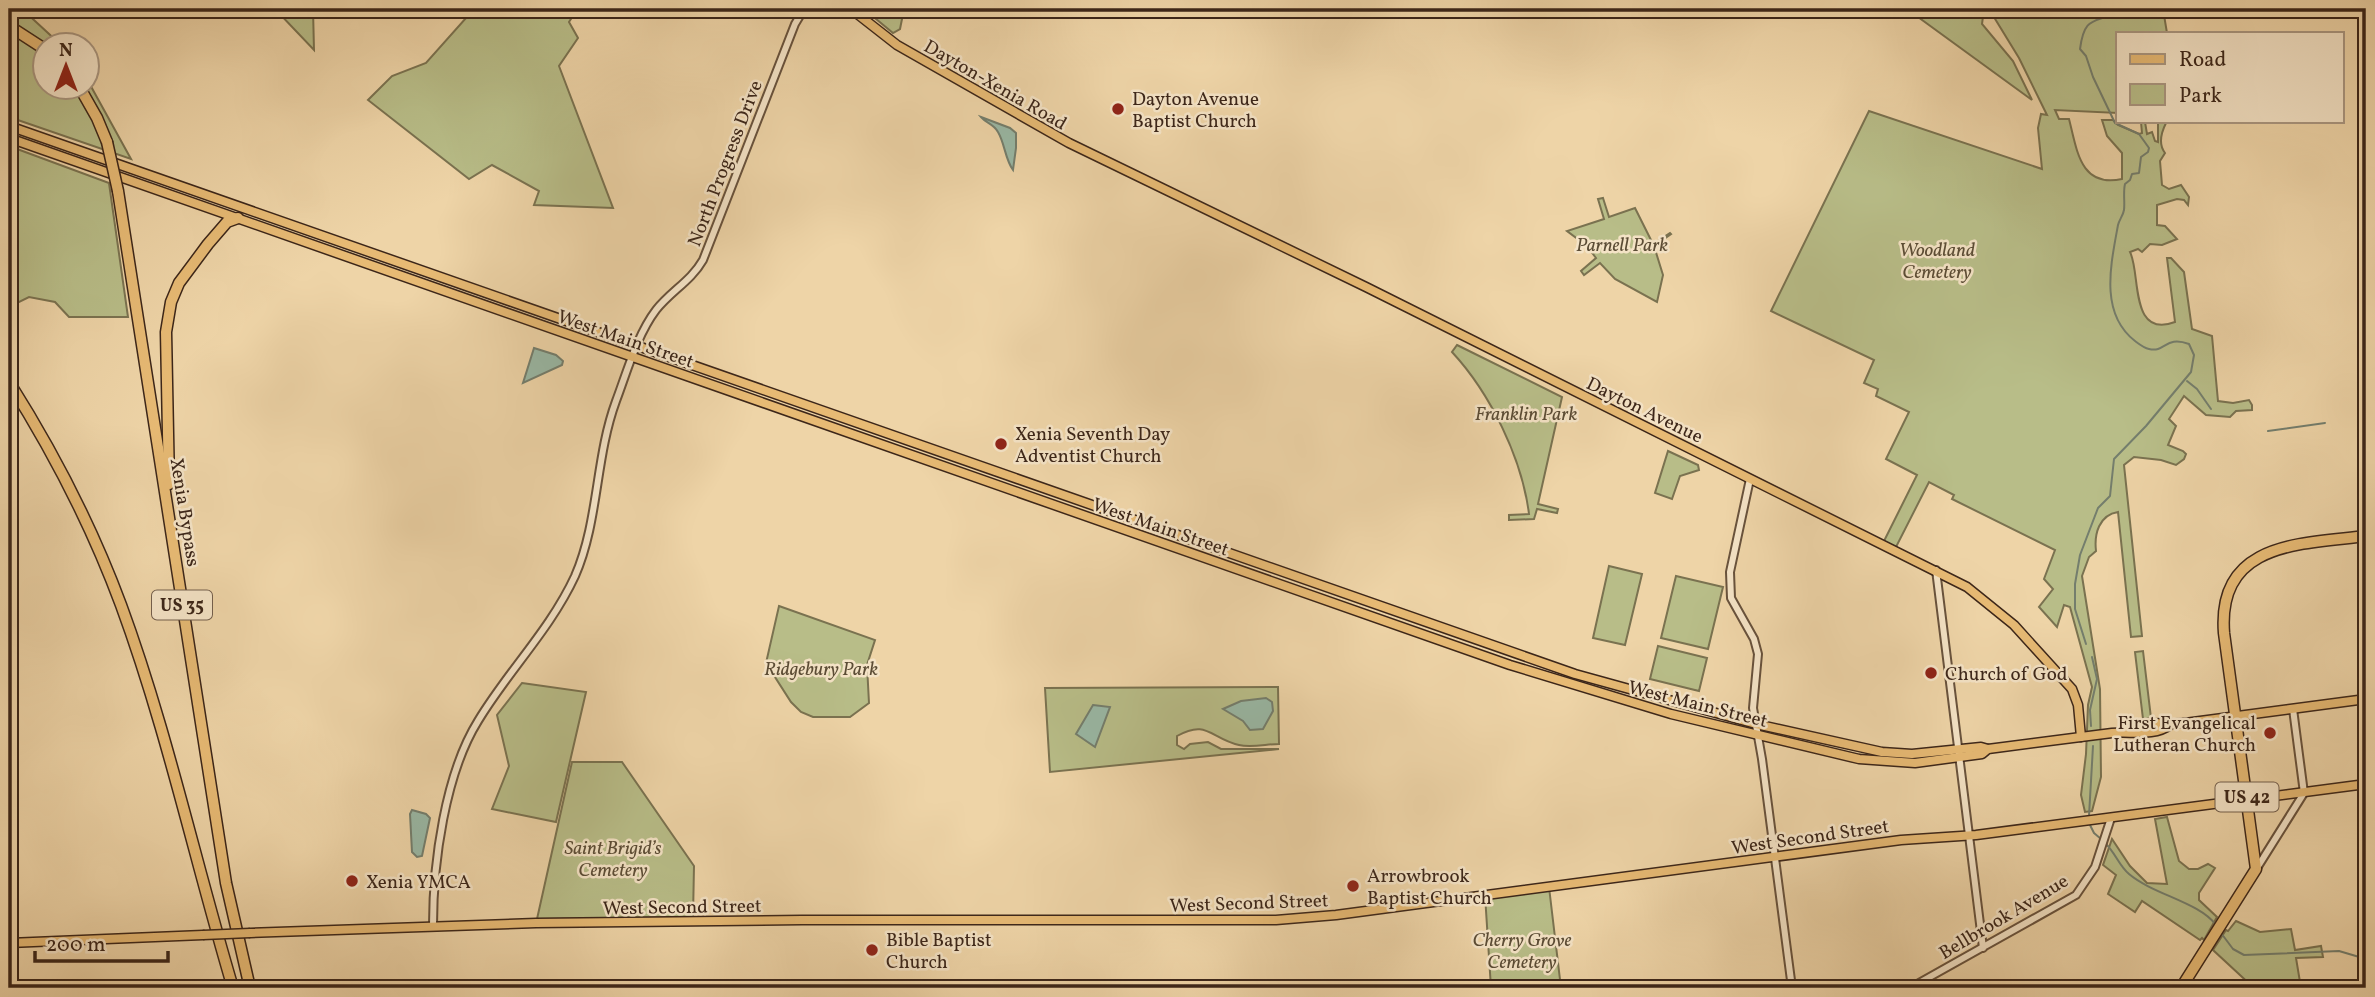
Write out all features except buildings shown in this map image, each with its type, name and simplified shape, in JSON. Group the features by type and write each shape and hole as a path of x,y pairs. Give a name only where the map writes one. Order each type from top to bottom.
{"highway":[{"path":"9,26 32,41"},
{"name":"Xenia Bypass","path":"88,102 107,142 118,191 230,906 250,988"},
{"path":"189,647 169,477 167,316 179,283 223,226 237,218"},
{"name":"US 35","path":"9,383 67,484 118,596 149,688 233,988"},
{"path":"2236,716 2224,633 2224,613 2238,577 2257,558 2280,547 2366,536"},
{"name":"US 42","path":"2236,716 2256,869"},
{"path":"2181,988 2256,869"}],"main road":[{"name":"Dayton-Xenia Road","path":"851,9 917,57 1069,143 1132,174"},
{"name":"West Main Street","path":"9,126 340,242 635,352 1539,674 1632,703 1831,754 1876,762 1915,763 1981,747 1988,750 2126,731 2131,727 2164,723 2169,725 2366,699"},
{"name":"West Main Street","path":"9,138 336,253 635,352 1521,657 1650,697 1882,752 1958,753"},
{"name":"Dayton Avenue","path":"1132,174 1366,287 1936,570 1975,592 2006,617 2068,685 2077,701 2081,737"},
{"name":"West Second Street","path":"9,943 433,925 793,920 1258,920 1336,915 1775,856 1901,840 1968,836 2366,784"}],"street":[{"name":"North Progress Drive","path":"433,925 435,873 449,797 462,752 481,716 556,612 575,575 588,537 610,422 635,352 655,312 690,278 703,260 795,24 804,9"},
{"path":"1750,478 1729,583 1733,603 1754,639 1758,654 1753,703 1792,988"},
{"path":"1936,570 1983,948"},
{"path":"2256,869 2304,793 2293,709"},
{"name":"Bellbrook Avenue","path":"1910,988 2076,895 2090,876 2111,818"}],"green space":[{"path":"9,9 22,9 47,32 32,32 32,102 100,102 131,159 9,117"},
{"path":"275,9 313,9 314,50"},
{"path":"474,9 576,11 569,22 578,38 559,66 613,208 534,205 539,191 492,165 469,179 368,100 392,76 426,63"},
{"path":"864,9 904,9 900,29 893,33"},
{"path":"1907,9 1984,9 1982,24 2013,61 2032,100"},
{"name":"Woodland Cemetery","path":"1989,9 2163,9 2167,32 2116,32 2116,113 2055,110 2059,119 2069,119 2078,154 2089,172 2097,178 2108,180 2122,179 2122,153 2107,136 2102,120 2113,120 2139,134 2142,133 2141,122 2145,122 2147,134 2152,132 2158,142 2158,123 2166,123 2161,138 2165,153 2160,161 2162,185 2169,189 2181,185 2189,197 2188,205 2184,200 2177,199 2157,205 2157,225 2165,226 2177,239 2162,245 2150,244 2142,252 2138,249 2130,252 2139,301 2143,313 2150,321 2160,325 2175,322 2167,258 2171,258 2184,272 2192,329 2212,336 2218,401 2233,403 2249,400 2252,405 2252,410 2236,411 2230,417 2206,415 2184,396 2169,419 2176,426 2168,445 2183,451 2186,454 2184,459 2176,465 2161,460 2134,457 2124,465 2142,636 2131,637 2118,512 2106,517 2099,526 2096,551 2089,557 2082,576 2100,689 2101,777 2092,811 2085,812 2081,795 2088,705 2092,687 2070,607 2064,605 2057,627 2039,607 2053,589 2044,579 2055,550 1952,499 1954,495 1929,482 1895,549 1883,543 1917,475 1886,459 1909,412 1876,396 1878,389 1864,383 1874,360 1771,311 1869,111 2042,169 2038,128 2041,114 2047,115 2019,58"},
{"path":"9,146 109,183 128,317 69,317 55,302 29,297 9,307"},
{"name":"Parnell Park","path":"1603,198 1609,217 1635,208 1653,244 1671,234 1654,246 1663,275 1657,302 1615,279 1600,263 1584,275 1581,271 1596,258 1587,246 1567,231 1604,219 1598,199"},
{"name":"Franklin Park","path":"1457,345 1562,397 1538,504 1558,509 1557,513 1537,509 1534,519 1509,520 1509,515 1529,514 1519,471 1512,449 1491,407 1466,368 1452,352"},
{"path":"1668,451 1698,465 1699,470 1680,476 1672,499 1655,493"},
{"path":"1609,566 1642,574 1625,645 1593,638"},
{"path":"1676,576 1723,587 1708,649 1661,638"},
{"name":"Ridgebury Park","path":"779,606 875,640 867,665 869,703 850,717 813,717 801,712 791,702 766,663"},
{"path":"1658,646 1707,658 1699,691 1650,679"},
{"path":"2143,651 2151,718 2143,719 2135,652"},
{"path":"522,683 586,692 556,822 492,809 509,766 497,715"},
{"path":"1278,687 1279,744 1239,745 1195,729 1177,736 1177,745 1184,749 1190,744 1208,742 1221,749 1279,749 1050,772 1045,688"},
{"name":"Saint Brigid’s Cemetery","path":"572,762 622,762 694,866 693,917 537,919"},
{"path":"2167,817 2179,861 2189,869 2198,869 2208,864 2215,868 2199,893 2199,900 2217,917 2204,940 2200,940 2142,901 2135,912 2108,894 2116,875 2103,865 2112,839 2130,866 2147,883 2167,884 2155,819"},
{"name":"Cherry Grove Cemetery","path":"1549,887 1561,988 1491,988 1485,895"},
{"path":"2236,921 2260,932 2291,929 2295,950 2321,946 2323,957 2296,958 2301,988 2254,988 2213,950 2226,930"}],"shaded area":[{"path":"981,117 1016,133 1013,170 998,132"},
{"path":"534,348 556,355 563,361 562,365 523,383"},
{"path":"1266,698 1272,702 1273,711 1263,729 1250,730 1243,721 1223,709 1241,701"},
{"path":"1093,705 1110,707 1095,747 1076,734"},
{"path":"412,810 430,818 422,856 417,857 412,852"}],"waterway":[{"path":"2086,644 2075,609 2075,584 2080,555 2098,508 2110,496 2114,459 2191,372 2194,355 2189,344 2181,342 2170,343 2155,350 2142,346 2124,330 2116,317 2112,302 2111,271 2118,225 2124,210 2125,184 2132,174 2139,173 2141,157 2149,148 2139,134 2115,123 2086,56 2080,49 2082,37 2089,24 2121,9"},
{"path":"2187,381 2197,389 2211,409"},
{"path":"2268,431 2325,423"},
{"path":"2091,726 2090,710 2097,679 2092,657"},
{"path":"2089,816 2093,746"},
{"path":"2090,825 2101,839"},
{"path":"2105,843 2129,874 2151,888 2199,910 2216,925"},
{"path":"2221,933 2233,949 2244,955 2339,951 2366,959"}],"place":[{"name":"Dayton Avenue Baptist Church","path":"1118,109"},
{"name":"Xenia Seventh Day Adventist Church","path":"1001,444"},
{"name":"Church of God","path":"1931,673"},
{"name":"First Evangelical Lutheran Church","path":"2270,733"},
{"name":"Xenia YMCA","path":"352,881"},
{"name":"Arrowbrook Baptist Church","path":"1353,886"},
{"name":"Bible Baptist Church","path":"872,950"}]}
